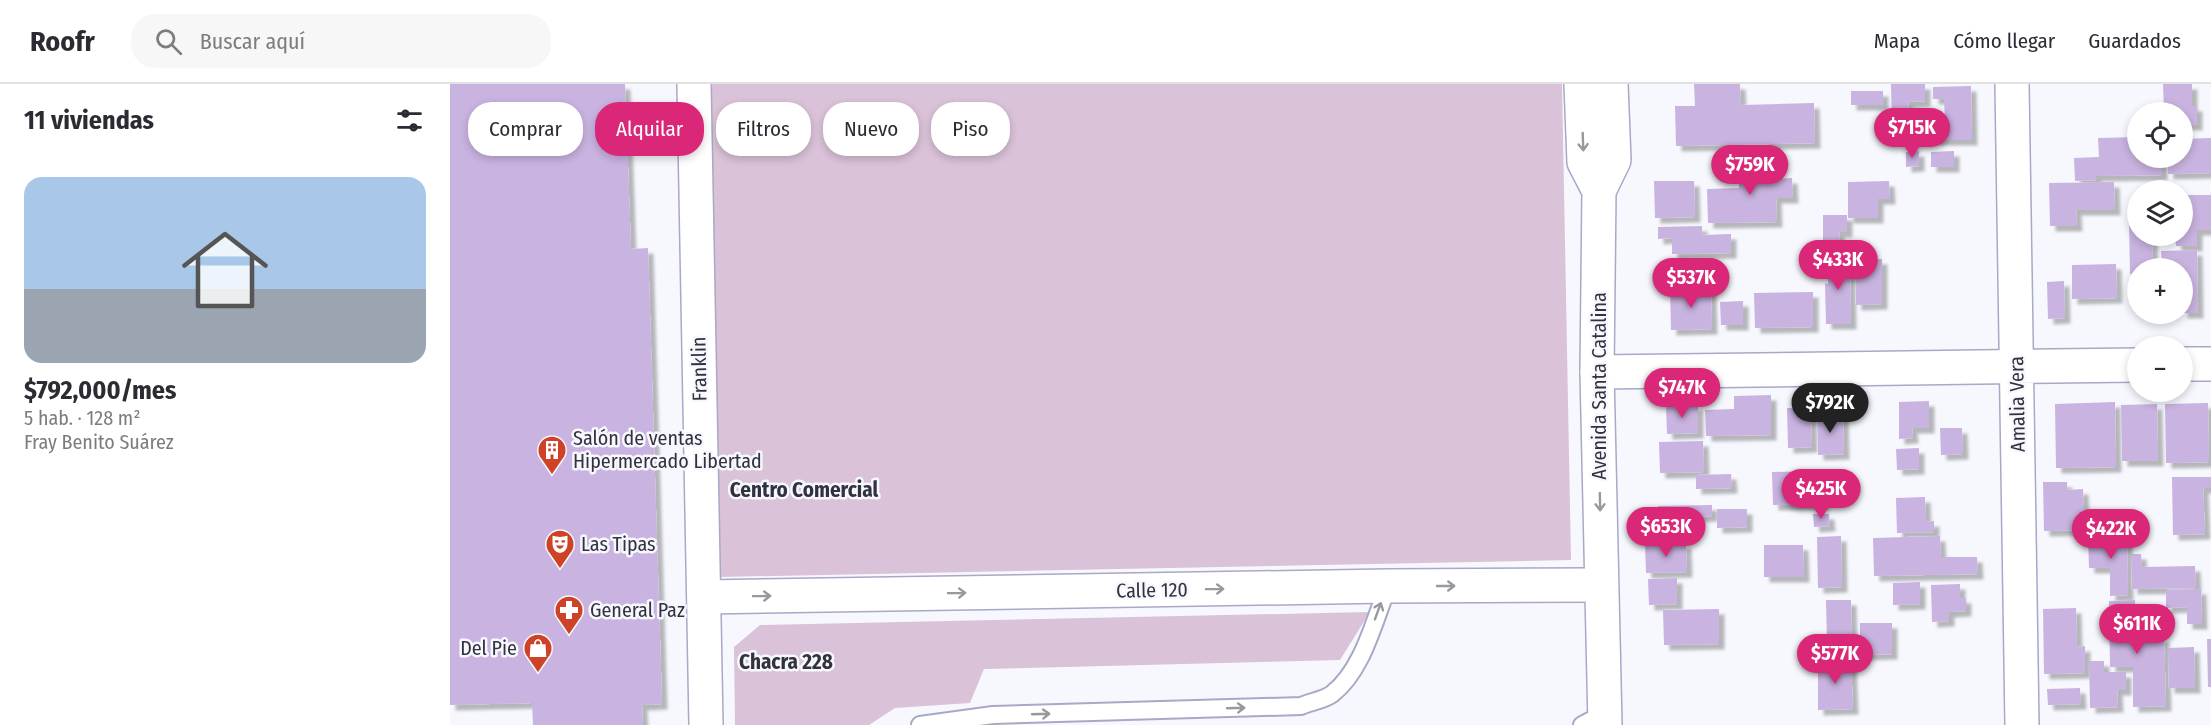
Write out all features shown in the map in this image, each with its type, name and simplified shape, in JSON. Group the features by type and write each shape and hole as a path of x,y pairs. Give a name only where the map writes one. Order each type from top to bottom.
{"street":[{"name":"Franklin","path":"694,84 706,725"},
{"name":"Avenida Santa Catalina","path":"1581,84 1584,162 1599,191"},
{"name":"Avenida Santa Catalina","path":"1597,721 1601,585 1597,372 1599,191 1614,160 1611,84"},
{"name":"Amalia Vera","path":"2012,84 2022,725"},
{"path":"2193,364 2211,364"},
{"path":"1597,372 2127,365"},
{"name":"Calle 120","path":"704,597 1388,586 1601,585"}],"lane":[{"path":"920,725 993,715 1301,706 1331,695 1354,669 1365,647 1388,586"}],"shaded area":[{"path":"709,84 1562,84 1571,560 719,577"},
{"path":"1370,612 1340,660 984,669 970,703 895,708 869,725 735,725 734,647 760,625"}],"building":[{"name":"Salón de ventas Hipermercado Libertad","path":"450,84 625,84 626,102 595,102 595,156 628,156 631,249 648,248 662,704 642,705 643,725 533,725 532,703 450,705"},
{"path":"1694,84 1740,84 1741,105 1814,103 1815,143 1676,146 1675,106 1695,106"},
{"path":"1891,84 1925,84 1925,101 1908,102 1909,127 1892,128"},
{"path":"2163,84 2192,84 2192,102 2164,102"},
{"path":"1971,86 1972,140 1934,140 1934,121 1945,121 1944,99 1933,99 1933,87"},
{"path":"1851,91 1883,91 1883,105 1851,105"},
{"path":"2193,106 2197,106 2197,125 2193,125"},
{"path":"2127,137 2127,168 2162,168 2162,175 2096,176 2096,180 2075,181 2074,158 2099,157 2098,138"},
{"path":"2211,138 2211,173 2168,174 2168,168 2193,168 2193,139"},
{"path":"1919,151 1919,166 1906,167 1906,152"},
{"path":"1954,151 1954,167 1931,167 1931,152"},
{"path":"1776,161 1776,179 1792,178 1793,198 1776,198 1777,222 1708,223 1707,189 1739,188 1738,162"},
{"path":"1654,181 1694,181 1695,217 1655,218"},
{"path":"1889,181 1890,199 1878,199 1878,218 1848,218 1848,182"},
{"path":"2114,182 2115,210 2076,210 2077,226 2050,226 2049,183"},
{"path":"2193,195 2211,195 2211,230 2197,230 2197,246 2193,246"},
{"path":"1823,215 1847,215 1847,232 1839,232 1840,240 1823,240"},
{"path":"1702,226 1702,235 1731,234 1731,253 1672,254 1672,238 1658,239 1658,227"},
{"path":"2129,246 2152,246 2153,258 2130,258"},
{"path":"2197,250 2198,313 2193,313 2193,258 2161,258 2161,251"},
{"path":"1828,255 1850,255 1851,324 1826,324 1825,283 1828,284"},
{"path":"1855,259 1882,259 1882,304 1856,305"},
{"path":"2116,264 2117,298 2072,299 2072,265"},
{"path":"2064,281 2065,318 2048,319 2047,282"},
{"path":"1670,288 1711,288 1712,329 1671,330"},
{"path":"1813,292 1813,327 1755,328 1754,293"},
{"path":"1743,301 1743,325 1721,325 1720,302"},
{"path":"1771,395 1771,435 1706,436 1705,410 1734,409 1734,396"},
{"path":"1929,401 1929,428 1912,428 1913,438 1899,439 1899,402"},
{"path":"2115,402 2116,467 2056,468 2055,404"},
{"path":"2208,403 2209,462 2166,463 2165,404"},
{"path":"2157,404 2158,461 2122,461 2121,405"},
{"path":"1698,405 1698,433 1667,434 1666,406"},
{"path":"1787,408 1811,408 1812,447 1788,448"},
{"path":"1817,413 1843,413 1844,454 1818,455"},
{"path":"1940,428 1962,428 1963,454 1941,455"},
{"path":"1703,441 1704,472 1660,473 1659,442"},
{"path":"1919,448 1919,469 1897,470 1896,449"},
{"path":"1823,471 1824,504 1773,505 1772,472"},
{"path":"1731,474 1732,488 1696,489 1696,475"},
{"path":"2172,477 2211,477 2211,488 2203,488 2205,534 2173,535"},
{"path":"2043,482 2067,482 2067,490 2083,489 2084,510 2091,510 2091,530 2044,531"},
{"path":"1925,497 1926,522 1934,521 1934,532 1897,533 1896,498"},
{"path":"1712,505 1712,516 1693,517 1693,528 1658,529 1658,506"},
{"path":"1717,509 1747,509 1747,527 1717,528"},
{"path":"1813,514 1829,514 1830,526 1814,527"},
{"path":"2127,535 2128,595 2110,596 2110,568 2089,568 2088,536"},
{"path":"1841,536 1842,587 1818,588 1817,537"},
{"path":"1940,536 1941,557 1977,557 1978,574 1874,576 1873,538"},
{"path":"1686,543 1687,572 1646,573 1645,544"},
{"path":"1764,545 1803,545 1804,577 1764,577"},
{"path":"2131,554 2141,554 2142,567 2195,566 2196,588 2132,589"},
{"path":"1677,578 1677,604 1649,605 1648,579"},
{"path":"1920,582 1920,604 1893,605 1893,583"},
{"path":"1960,584 1960,598 1966,598 1966,611 1949,612 1949,621 1932,622 1931,585"},
{"path":"2201,589 2202,624 2187,624 2187,607 2166,608 2166,590"},
{"path":"1826,600 1851,600 1852,645 1827,645"},
{"path":"2135,600 2136,638 2164,637 2166,706 2133,707 2133,667 2110,667 2109,601"},
{"path":"2076,608 2077,647 2085,646 2085,673 2044,674 2043,609"},
{"path":"1719,609 1719,644 1664,645 1663,610"},
{"path":"1860,623 1892,623 1892,654 1860,655"},
{"path":"2207,639 2211,639 2211,687 2208,687"},
{"path":"2194,647 2195,688 2169,688 2168,648"},
{"path":"1818,661 1851,661 1853,709 1818,710"},
{"path":"2089,661 2104,661 2104,672 2126,672 2126,690 2117,690 2118,707 2090,708"},
{"path":"2080,688 2081,704 2048,705 2047,689"}],"place":[{"name":"Salón de ventas Hipermercado Libertad","path":"552,476"},
{"name":"Las Tipas","path":"560,570"},
{"name":"General Paz","path":"569,636"},
{"name":"Del Pie","path":"538,674"}],"district":[{"name":"Centro Comercial","path":"804,490"},
{"name":"Chacra 228","path":"786,662"}]}
